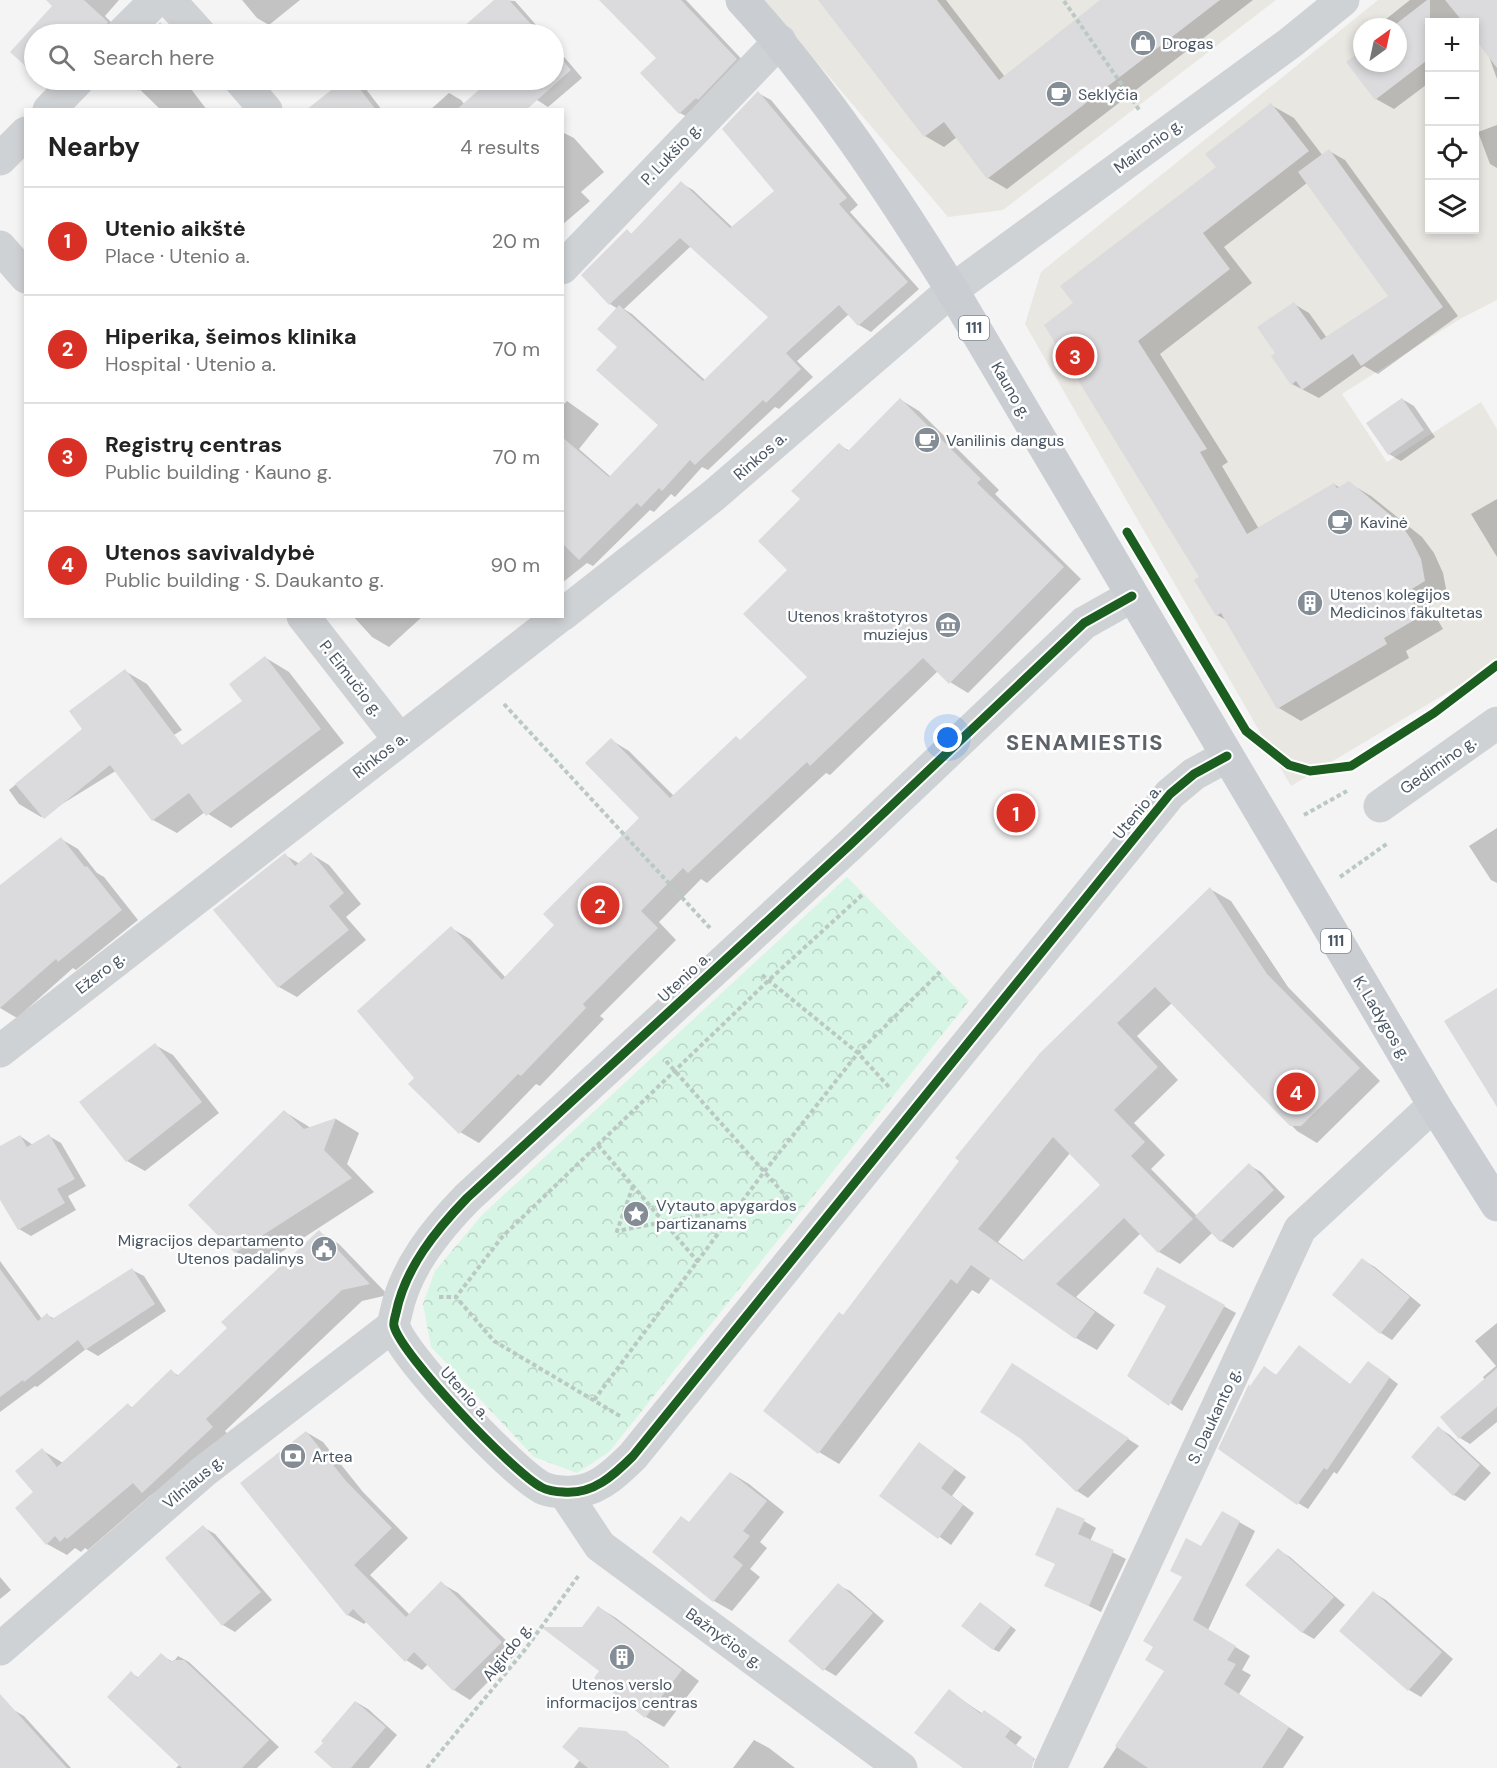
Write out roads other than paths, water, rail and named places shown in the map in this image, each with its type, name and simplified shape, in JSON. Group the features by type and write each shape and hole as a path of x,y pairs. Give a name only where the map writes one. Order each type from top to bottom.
{"main road":[{"name":"Kauno g.","path":"742,0 780,41 885,184 952,290 1179,674"},
{"name":"K. Ladygos g.","path":"1179,674 1434,1105 1497,1205"}],"street":[{"path":"132,24 156,0"},
{"path":"169,0 191,24"},
{"name":"Maironio g.","path":"952,290 1290,43 1343,0"},
{"name":"P. Lukšio g.","path":"564,266 780,41"},
{"path":"51,108 68,90"},
{"path":"249,90 264,108"},
{"path":"0,159 24,136"},
{"path":"0,247 24,275"},
{"name":"Rinkos a.","path":"564,613 714,496 952,290"},
{"name":"Utenio a.","path":"1132,596 1084,623 851,844 446,1219 427,1244 399,1297 394,1325 409,1353 511,1465 542,1488 564,1492 586,1490 611,1478 633,1456 1170,794 1194,774 1227,756"},
{"name":"P. Eimučio g.","path":"305,618 399,740"},
{"name":"Rinkos a.","path":"201,895 557,618"},
{"name":"Gedimino g.","path":"1380,806 1497,723"},
{"name":"Ežero g.","path":"0,1051 201,895"},
{"name":"S. Daukanto g.","path":"1050,1768 1300,1229 1434,1105"},
{"name":"Vilniaus g.","path":"0,1649 203,1472 394,1325"},
{"name":"Bažnyčios g.","path":"564,1492 600,1546 900,1768"}],"place":[{"name":"Drogas","path":"1143,43"},
{"name":"Seklyčia","path":"1059,94"},
{"name":"Registrų centras","path":"1075,356"},
{"name":"Vanilinis dangus","path":"927,440"},
{"name":"Kavinė","path":"1340,522"},
{"name":"Utenos kolegijos Medicinos fakultetas","path":"1310,603"},
{"name":"Utenos kraštotyros muziejus","path":"948,625"},
{"name":"Utenio aikštė","path":"1016,813"},
{"name":"Hiperika, šeimos klinika","path":"600,905"},
{"name":"Utenos savivaldybė","path":"1296,1092"},
{"name":"Vytauto apygardos partizanams","path":"636,1214"},
{"name":"Migracijos departamento Utenos padalinys","path":"324,1249"},
{"name":"Artea","path":"293,1456"},
{"name":"Utenos verslo informacijos centras","path":"622,1657"}],"district":[{"name":"SENAMIESTIS","path":"1085,742"}]}
